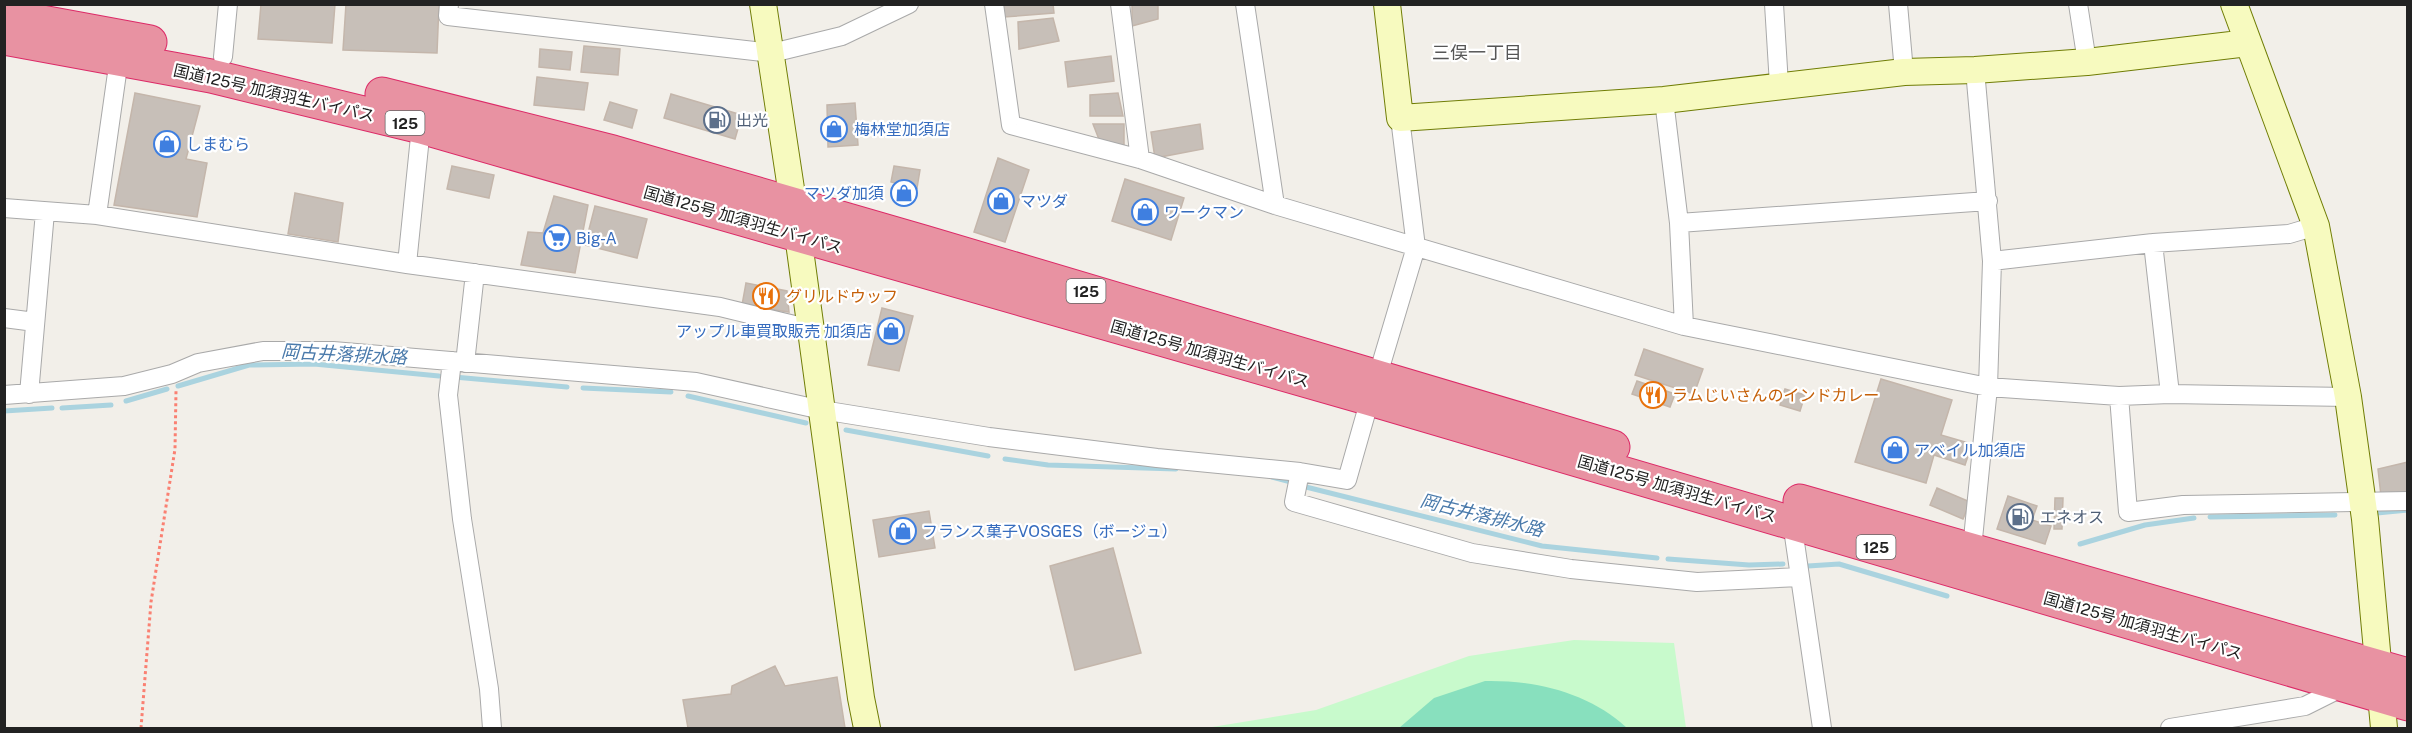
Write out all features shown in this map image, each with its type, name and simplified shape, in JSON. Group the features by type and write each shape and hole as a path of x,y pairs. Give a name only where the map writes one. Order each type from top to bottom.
{"highway":[{"name":"国道125号 加須羽生バイパス","path":"4,15 223,57 613,152 796,221"},
{"name":"国道125号 加須羽生バイパス","path":"4,38 211,76 796,221 1373,389 1792,522 2346,686 2392,694"},
{"name":"国道125号 加須羽生バイパス","path":"1373,389 1735,483 1972,549 2392,694"}],"street":[{"path":"223,57 228,4"},
{"path":"449,4 448,16 772,53 842,36 909,4"},
{"path":"763,4 772,53 867,729"},
{"path":"994,4 1011,125 1140,159 1275,205 1684,326 1988,387 2119,396 2170,394 2348,398"},
{"path":"1120,4 1140,159"},
{"path":"1245,4 1275,205"},
{"path":"4,395 124,386 172,374 198,363 263,351 333,351 454,370 696,382 823,421 1000,438 1157,458 1298,482 1347,480 1416,247 1387,4"},
{"path":"1774,4 1779,86"},
{"path":"1898,4 1904,72"},
{"path":"2078,4 2087,62"},
{"path":"2234,4 2316,226 2348,398 2392,694"},
{"path":"1400,118 1664,100 1904,72 1975,70 2087,62 2248,43"},
{"path":"97,215 119,59"},
{"path":"1972,549 1988,387 1992,261 1975,70"},
{"path":"1664,100 1678,223 1684,326"},
{"path":"407,264 421,127"},
{"path":"1678,223 1988,201"},
{"path":"4,207 97,215 407,264 720,307 811,329"},
{"path":"29,394 45,212"},
{"path":"1992,261 2153,243 2289,234 2316,226"},
{"path":"2153,243 2170,394"},
{"path":"475,273 448,395 462,519 489,690 492,729"},
{"path":"4,318 35,322"},
{"path":"2119,396 2128,512 2183,505 2363,510 2408,501"},
{"path":"1298,482 1294,502 1472,553 1571,569 1697,582 1799,569"},
{"path":"1792,522 1822,729"},
{"path":"2172,728 2305,706 2346,686"}],"path":[{"path":"141,729 151,602 175,449 176,392"}],"green space":[{"path":"1574,640 1674,643 1686,728 1206,728 1316,710 1469,656"},
{"path":"1485,681 1523,683 1561,691 1596,706 1627,728 1399,728 1434,698"}],"building":[{"path":"261,4 335,4 332,43 258,39"},
{"path":"346,4 439,4 437,53 343,50"},
{"path":"1003,4 1053,4 1054,13 1004,17"},
{"path":"1132,4 1158,4 1158,19 1132,26"},
{"path":"1053,18 1059,41 1019,49 1018,22"},
{"path":"584,46 620,49 618,75 581,72"},
{"path":"540,49 572,52 570,70 539,67"},
{"path":"1111,56 1114,81 1068,87 1065,62"},
{"path":"537,77 588,83 584,110 534,105"},
{"path":"135,93 200,106 186,159 207,163 197,217 114,205"},
{"path":"1118,93 1123,116 1090,116 1090,95"},
{"path":"671,94 742,115 735,139 664,118"},
{"path":"610,102 637,110 632,128 604,120"},
{"path":"855,103 858,145 828,147 827,105"},
{"path":"1093,124 1124,124 1124,147 1102,147"},
{"path":"1200,124 1203,149 1155,158 1151,132"},
{"name":"マツダ","path":"998,158 1029,170 1005,242 974,232"},
{"path":"452,166 494,175 489,198 447,189"},
{"path":"894,166 920,170 917,188 891,182"},
{"path":"1125,179 1184,198 1171,240 1112,221"},
{"path":"295,193 343,203 338,242 288,234"},
{"path":"554,196 588,205 575,273 521,265 528,232 543,233"},
{"path":"595,206 647,219 637,258 585,245"},
{"path":"746,283 787,291 789,312 742,305"},
{"path":"882,308 913,316 899,371 868,365"},
{"path":"1644,349 1703,369 1694,394 1635,375"},
{"path":"1881,379 1952,400 1941,435 1972,444 1965,465 1934,455 1926,483 1855,462"},
{"path":"1637,381 1675,394 1670,407 1632,394"},
{"path":"1785,389 1805,395 1800,411 1780,405"},
{"path":"2408,462 2408,494 2381,496 2378,469"},
{"path":"1937,488 1970,502 1963,519 1930,505"},
{"path":"2008,496 2037,506 2032,520 2051,526 2045,544 1997,529"},
{"path":"2055,498 2063,498 2062,529 2054,529"},
{"path":"929,511 935,548 879,557 873,520"},
{"path":"1113,548 1141,653 1075,670 1050,566"},
{"path":"775,666 785,686 837,677 845,728 688,728 683,700 731,694 732,686"}],"waterway":[{"name":"岡古井落排水路","path":"178,386 249,365 314,364 439,376"},
{"name":"岡古井落排水路","path":"454,377 567,387"},
{"name":"岡古井落排水路","path":"583,388 671,392"},
{"name":"岡古井落排水路","path":"126,401 167,389"},
{"name":"岡古井落排水路","path":"688,396 806,423"},
{"name":"岡古井落排水路","path":"62,408 111,405"},
{"name":"岡古井落排水路","path":"4,411 52,408"},
{"name":"岡古井落排水路","path":"846,430 988,456"},
{"name":"岡古井落排水路","path":"1005,459 1048,465 1176,469"},
{"name":"岡古井落排水路","path":"1272,477 1291,482"},
{"name":"岡古井落排水路","path":"1302,486 1542,546 1657,558"},
{"name":"岡古井落排水路","path":"2377,513 2408,510"},
{"name":"岡古井落排水路","path":"2210,517 2335,515"},
{"name":"岡古井落排水路","path":"2080,544 2145,525 2194,518"},
{"name":"岡古井落排水路","path":"1668,559 1749,565 1783,564"},
{"name":"岡古井落排水路","path":"1808,566 1839,564 1947,596"}],"place":[{"name":"出光","path":"717,120"},
{"name":"梅林堂加須店","path":"834,129"},
{"name":"しまむら","path":"167,144"},
{"name":"マツダ加須","path":"904,193"},
{"name":"マツダ","path":"1001,201"},
{"name":"ワークマン","path":"1145,212"},
{"name":"Big-A","path":"557,238"},
{"name":"グリルドウッフ","path":"766,296"},
{"name":"アップル車買取販売 加須店","path":"891,331"},
{"name":"ラムじいさんのインドカレー","path":"1653,395"},
{"name":"アベイル加須店","path":"1895,450"},
{"name":"エネオス","path":"2020,517"},
{"name":"フランス菓子VOSGES（ボージュ）","path":"903,531"}],"district":[{"name":"三俣一丁目","path":"1477,52"}]}
